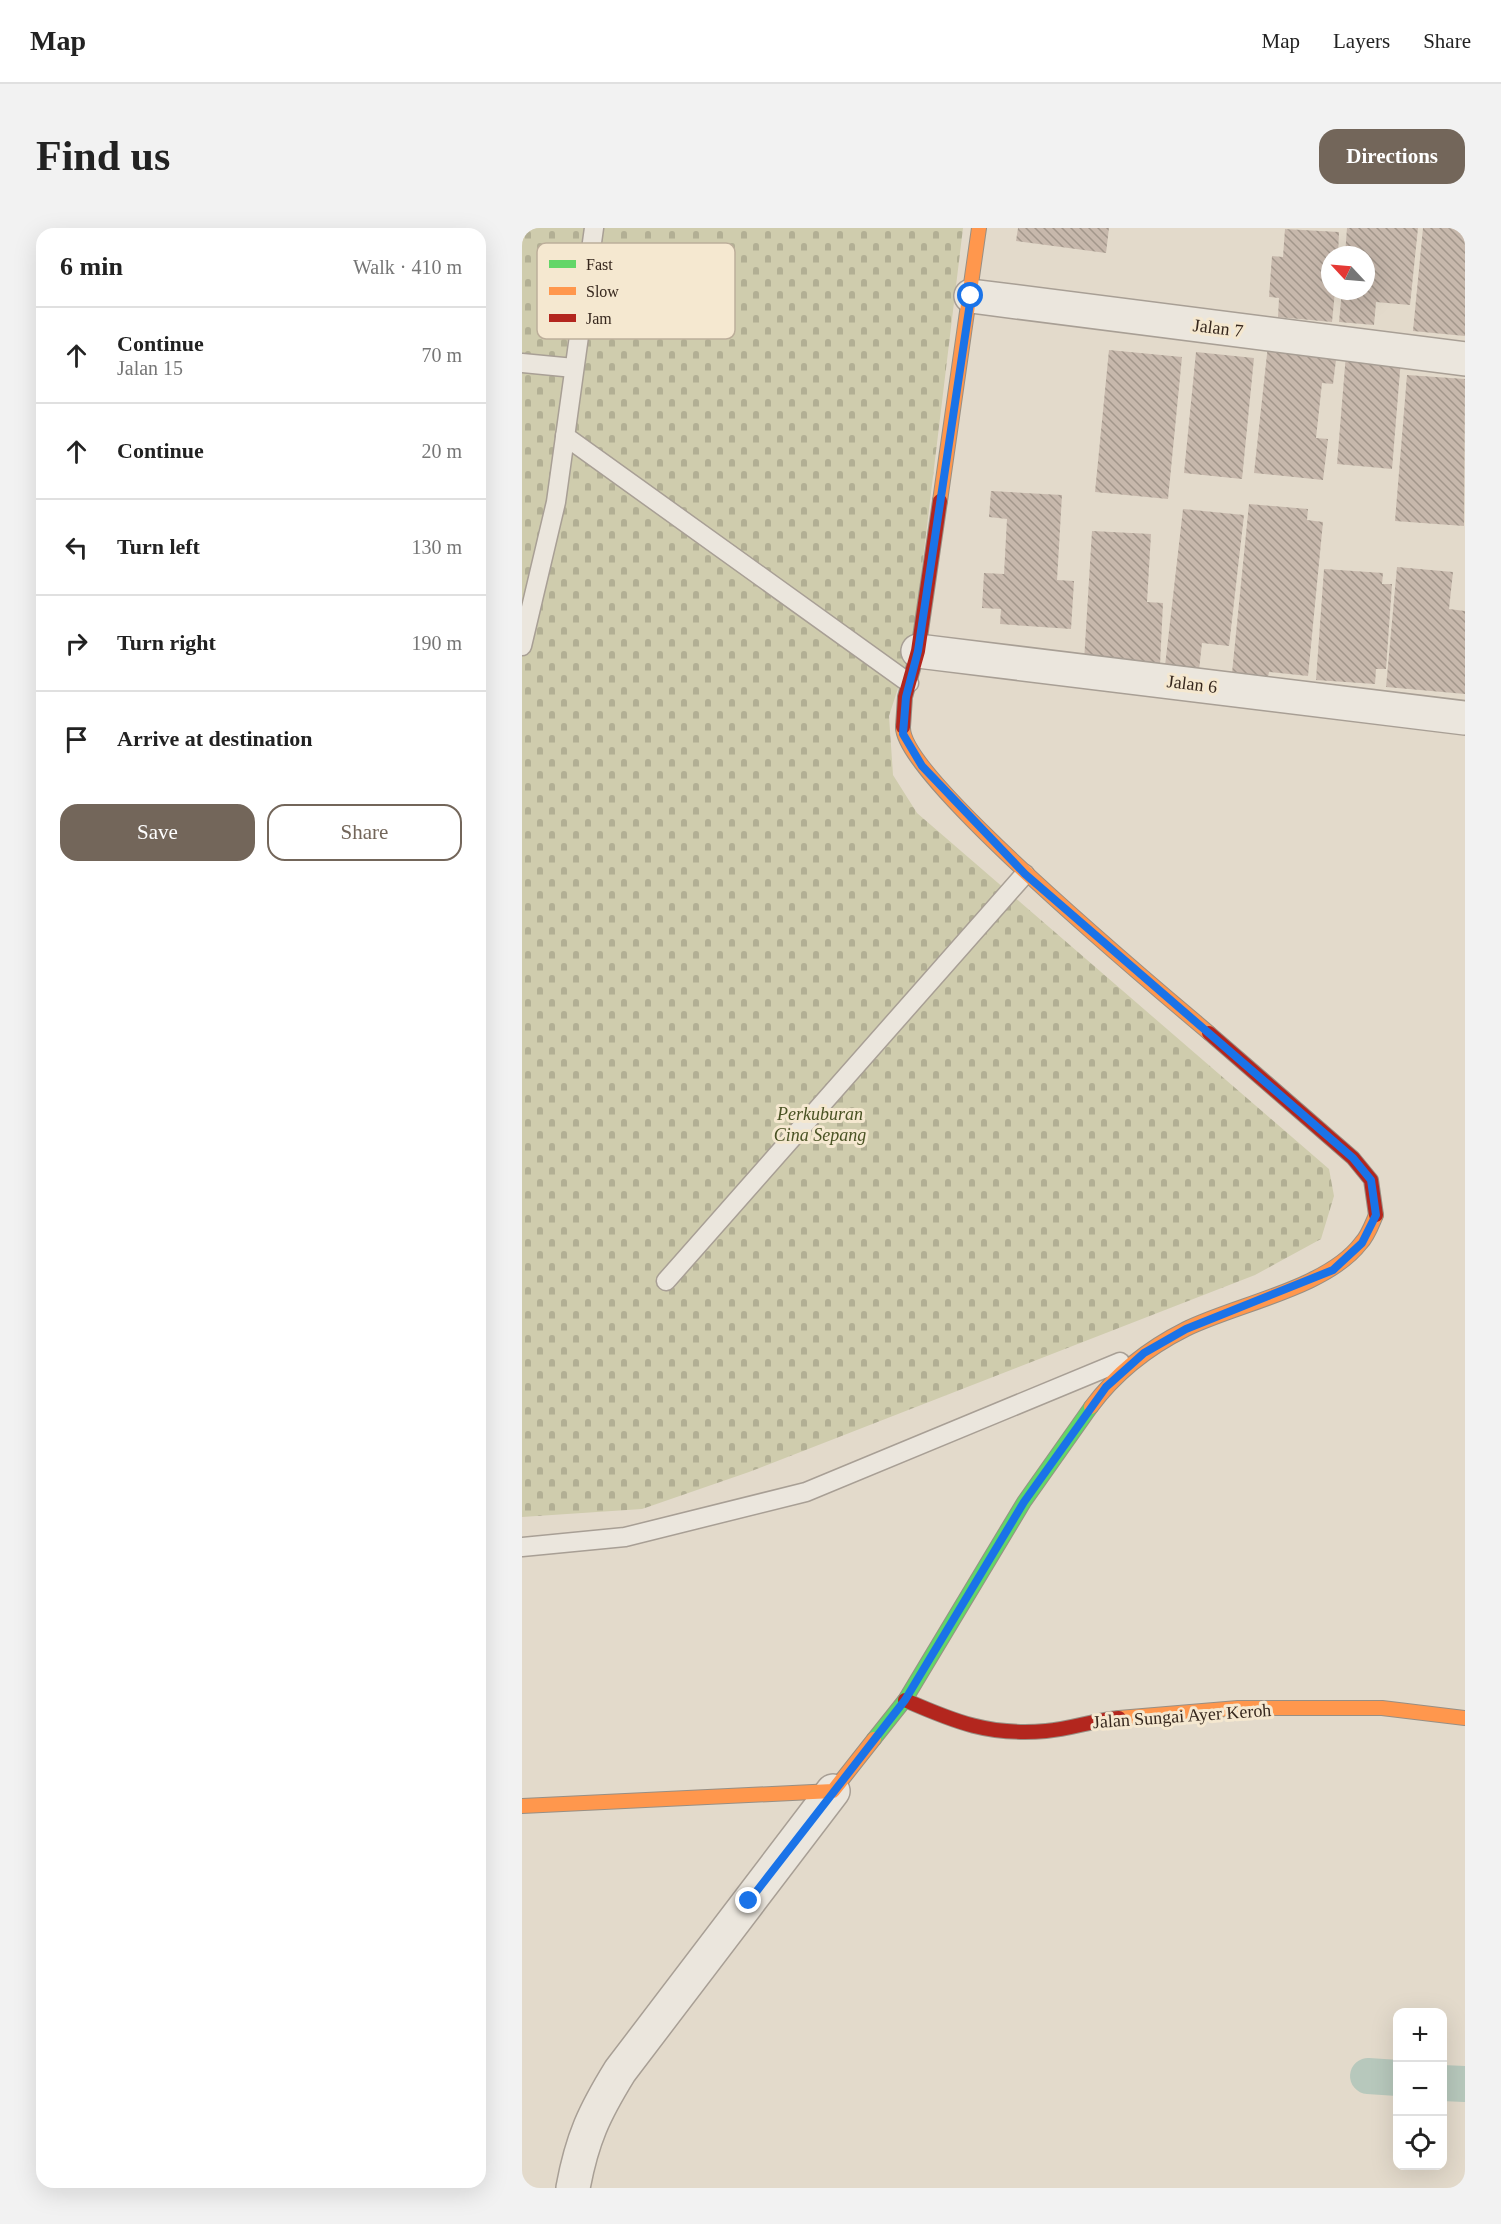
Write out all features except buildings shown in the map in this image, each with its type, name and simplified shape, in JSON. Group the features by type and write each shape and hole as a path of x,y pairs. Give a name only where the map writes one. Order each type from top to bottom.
{"street":[{"path":"573,2188 580,2148 596,2109 620,2071 832,1791 905,1700 1024,1502 1106,1387 1144,1353 1186,1329 1333,1270 1362,1243 1376,1215 1371,1180 1353,1158 1025,874 922,766 903,734 906,697 918,651 980,228"},
{"name":"Jalan 7","path":"971,296 1465,359"},
{"name":"Jalan 6","path":"918,651 1465,718"},
{"name":"Jalan Sungai Ayer Keroh","path":"905,1700 945,1718 982,1730 1046,1731 1107,1719 1238,1708 1382,1708 1465,1718"},
{"path":"522,1806 832,1791"}],"lane":[{"path":"592,243 594,228"},
{"path":"522,646 556,502 578,339"},
{"path":"522,363 574,368"},
{"path":"565,436 909,683"},
{"path":"666,1281 1025,874"},
{"path":"522,1547 625,1537 806,1492 1144,1353"}],"green space":[{"name":"Perkuburan Cina Sepang","path":"522,228 963,228 913,642 889,716 893,775 917,813 1329,1169 1334,1196 1321,1239 1255,1275 749,1472 642,1509 522,1517"}],"waterway":[{"path":"1368,2076 1393,2078"},
{"path":"1447,2083 1465,2084"}],"traffic: fast":[{"path":"874,1739 905,1700 1024,1502 1091,1407"}],"traffic: slow":[{"path":"940,501 979,228"},
{"path":"903,727 914,753 943,790 986,835 1091,931 1209,1033"},
{"path":"1091,1407 1122,1372 1172,1336 1207,1320 1280,1294 1326,1272 1346,1259 1370,1230 1376,1215"},
{"path":"1119,1718 1238,1708 1382,1708 1465,1718"},
{"path":"522,1806 833,1791 874,1739"}],"traffic: jam":[{"path":"903,727 905,697 918,651 940,501"},
{"path":"1209,1033 1353,1158 1371,1180 1376,1215"},
{"path":"905,1700 973,1726 1007,1731 1055,1730 1119,1718"}],"route":[{"path":"749,1901 832,1791 905,1700 1024,1502 1106,1387 1144,1353 1186,1329 1333,1270 1362,1243 1376,1215 1371,1180 1353,1158 1025,874 922,766 903,734 906,697 918,651 971,296"}]}
